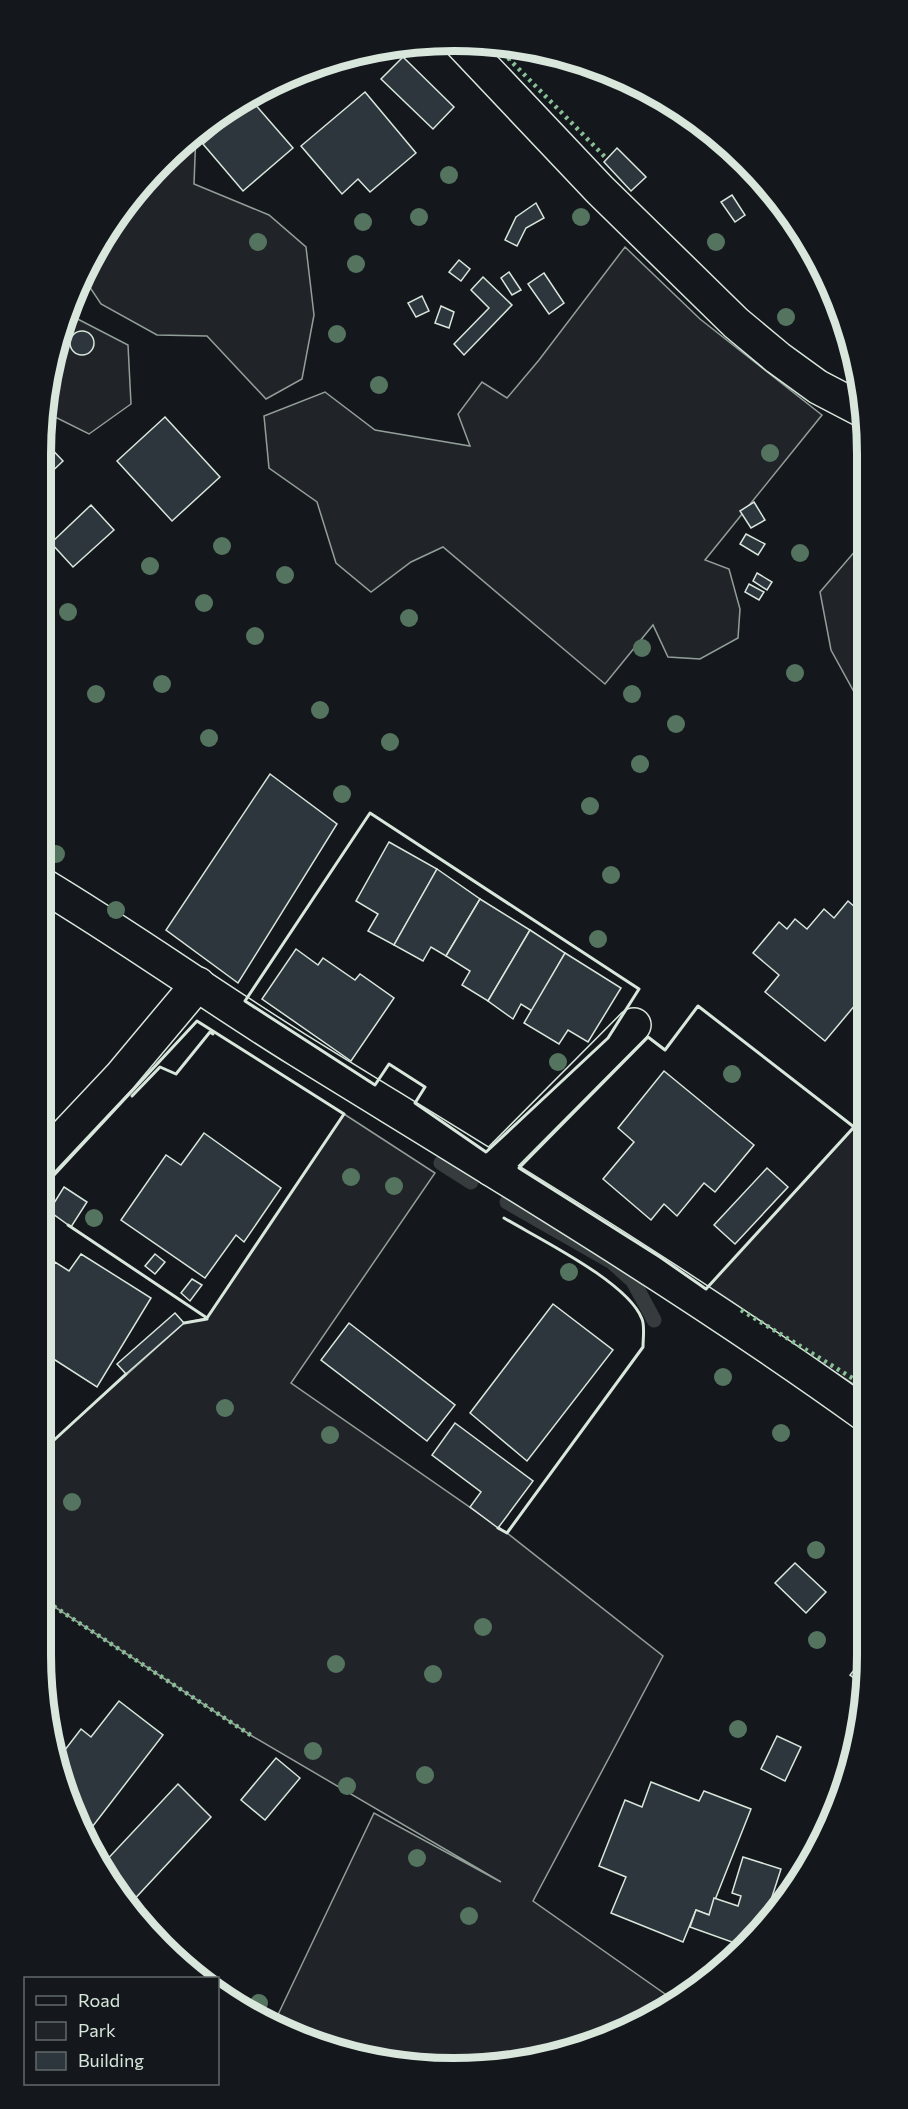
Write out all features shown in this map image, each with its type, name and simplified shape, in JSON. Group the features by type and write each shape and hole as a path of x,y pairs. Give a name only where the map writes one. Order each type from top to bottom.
{"street":[{"path":"469,52 600,190 736,323 818,387 854,406"},
{"path":"51,891 94,916 277,1037 491,1169 805,1371 857,1409"},
{"path":"51,1150 122,1076 198,984"},
{"path":"491,1169 634,1025"}],"green space":[{"path":"196,145 194,184 269,215 306,247 314,315 302,379 266,399 207,336 157,335 101,304 89,285 105,252 151,188"},
{"path":"625,247 700,319 822,415 705,560 729,569 740,609 738,638 700,659 668,657 653,625 605,684 443,547 411,562 371,592 336,563 317,502 269,468 264,416 325,392 375,430 470,446 458,414 482,382 507,398 539,360"},
{"path":"75,317 128,345 131,404 89,434 53,416 59,375"},
{"path":"857,550 857,697 831,650 820,592"},
{"path":"344,1114 435,1173 291,1383 507,1533 663,1656 533,1901 668,1996 632,2016 584,2037 507,2055 480,2057 428,2057 375,2050 324,2037 277,2017 374,1813 501,1882 252,1736 51,1605 51,1443 184,1323 207,1318"},
{"path":"857,1125 857,1387 706,1289"}],"building":[{"path":"403,57 454,107 433,129 381,79"},
{"path":"365,92 416,153 370,192 358,179 342,194 301,146"},
{"path":"255,104 293,148 243,191 203,144 240,113"},
{"path":"617,148 646,177 631,191 604,162"},
{"path":"732,195 745,215 735,222 721,202"},
{"path":"536,203 544,218 526,228 517,246 505,240 516,217"},
{"path":"459,260 470,269 461,281 449,272"},
{"path":"509,272 521,290 512,295 501,278"},
{"path":"544,273 564,303 549,314 528,284"},
{"path":"483,277 512,305 464,355 454,344 489,308 471,290"},
{"path":"422,296 429,311 416,317 408,303"},
{"path":"441,306 454,312 449,328 435,323"},
{"path":"82,331 91,334 94,343 91,352 82,355 73,352 70,343 73,334"},
{"path":"165,417 220,477 172,521 117,461"},
{"path":"51,449 63,461 51,472"},
{"path":"754,502 765,520 751,528 740,511"},
{"path":"91,505 114,530 73,567 51,543"},
{"path":"746,534 765,544 758,555 740,544"},
{"path":"757,573 772,582 767,590 753,581"},
{"path":"749,584 764,592 759,600 745,592"},
{"path":"270,774 337,824 238,983 166,930"},
{"path":"389,842 437,869 394,945 368,931 378,914 356,901"},
{"path":"437,869 480,899 446,956 431,947 423,961 394,945"},
{"path":"480,899 530,930 488,1001 462,985 470,971 446,956"},
{"path":"848,901 857,909 857,1003 825,1041 765,992 779,975 753,953 779,922 787,929 795,919 807,929 824,909 834,918"},
{"path":"530,930 565,953 532,1011 521,1004 513,1019 488,1001"},
{"path":"296,949 318,965 323,958 355,980 360,974 394,998 351,1061 262,999"},
{"path":"565,953 621,988 588,1042 568,1030 559,1044 524,1023"},
{"path":"664,1071 754,1145 715,1192 704,1183 677,1216 664,1204 651,1220 603,1179 634,1142 618,1128"},
{"path":"204,1133 281,1188 244,1242 236,1235 205,1278 121,1220 166,1155 181,1165"},
{"path":"767,1168 788,1187 735,1244 714,1225"},
{"path":"64,1187 87,1202 71,1227 51,1212 51,1208"},
{"path":"81,1254 151,1298 97,1387 51,1357 51,1269 55,1262 69,1271"},
{"path":"155,1254 165,1262 155,1274 145,1266"},
{"path":"192,1279 202,1285 190,1301 181,1293"},
{"path":"553,1304 613,1350 527,1461 470,1413"},
{"path":"175,1313 184,1323 126,1374 117,1364"},
{"path":"349,1323 455,1405 427,1441 321,1360"},
{"path":"455,1423 533,1481 498,1528 470,1507 481,1492 432,1455"},
{"path":"795,1563 826,1592 806,1613 775,1583"},
{"path":"857,1667 856,1680 850,1675"},
{"path":"119,1701 163,1735 91,1829 72,1785 63,1752 81,1729 91,1737"},
{"path":"777,1736 801,1747 785,1781 761,1769"},
{"path":"276,1758 300,1778 265,1820 241,1800"},
{"path":"651,1782 699,1801 704,1791 751,1809 709,1915 696,1910 683,1942 611,1913 626,1877 599,1866 625,1800 642,1807"},
{"path":"178,1784 211,1817 134,1900 107,1859"},
{"path":"743,1857 781,1869 769,1906 736,1943 690,1927 696,1910 709,1915 714,1898 738,1906 741,1896 732,1893"}],"waterway":[{"path":"441,1163 471,1182"},
{"path":"507,1202 612,1262 633,1281 654,1320"}],"hedge":[{"path":"516,56 509,59 607,159"},
{"path":"741,1310 857,1381"},
{"path":"51,1605 252,1736"}],"wall":[{"path":"370,813 639,989 608,1038 486,1152 415,1103 425,1087 389,1064 375,1085 245,1001 370,813"},
{"path":"698,1006 854,1127 706,1289 660,1257 519,1168 648,1037 665,1050 698,1006"},
{"path":"51,1178 197,1021 344,1114 207,1318 68,1225"},
{"path":"132,1096 160,1067 176,1074 210,1032 213,1034"},
{"path":"498,1528 507,1533 643,1347 644,1332 642,1319 633,1305 601,1276 504,1218"},
{"path":"184,1323 207,1319"},
{"path":"51,1443 126,1374"}]}
